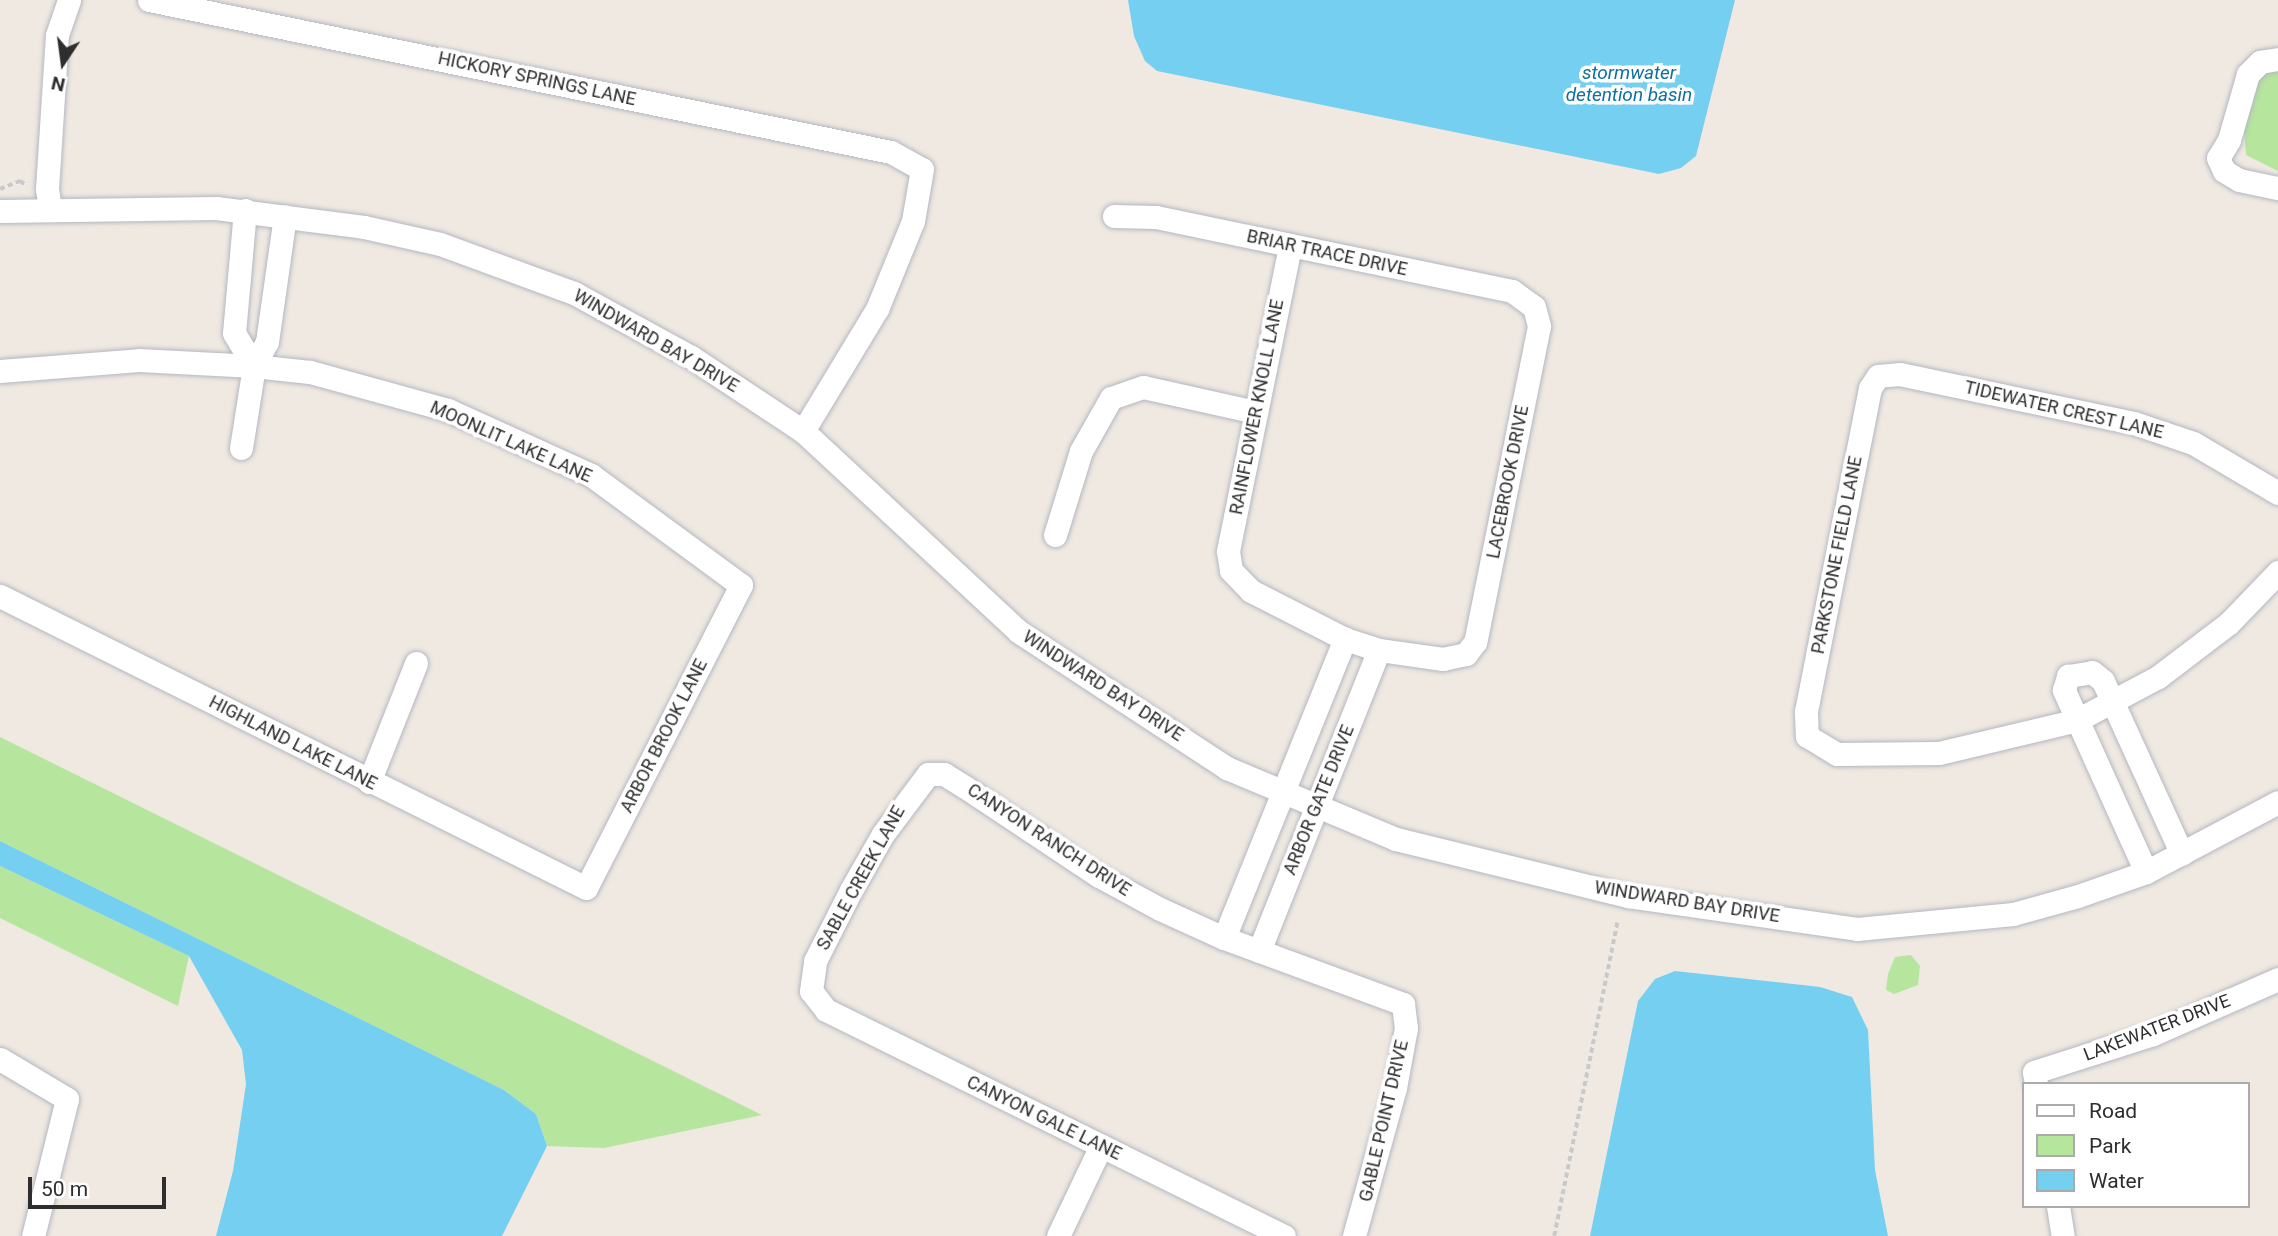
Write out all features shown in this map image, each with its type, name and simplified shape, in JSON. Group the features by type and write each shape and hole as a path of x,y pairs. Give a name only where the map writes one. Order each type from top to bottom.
{"street":[{"path":"48,198 57,35 69,0"},
{"name":"HICKORY SPRINGS LANE","path":"149,0 891,152 922,169 912,221 877,309 803,431"},
{"path":"2278,59 2260,62 2248,74 2229,140 2218,158 2224,171 2239,180 2278,188"},
{"name":"WINDWARD BAY DRIVE","path":"0,211 48,198 245,210 440,244 573,293 691,357 803,431 1019,632 1227,768 1395,839 1628,896 1857,929 2013,914 2146,872 2278,802"},
{"path":"245,210 233,333 254,366"},
{"path":"241,448 254,366 267,342 285,216"},
{"name":"BRIAR TRACE DRIVE","path":"1114,216 1156,217 1512,290 1534,307"},
{"name":"RAINFLOWER KNOLL LANE","path":"1290,245 1228,551 1231,570 1251,591 1345,639"},
{"name":"LACEBROOK DRIVE","path":"1379,650 1443,659 1466,654 1475,642 1536,340 1534,307"},
{"name":"MOONLIT LAKE LANE","path":"0,371 139,360 310,372 472,421 591,475 741,585"},
{"name":"TIDEWATER CREST LANE","path":"1878,376 1900,374 2134,423 2193,443 2278,493"},
{"name":"PARKSTONE FIELD LANE","path":"1878,376 1870,388 1864,415 1806,712 1807,736 1837,754 1940,753 2077,720"},
{"path":"1055,535 1081,451 1099,413 1117,394 1143,387 1256,412"},
{"path":"2077,720 2158,677 2229,622 2278,572"},
{"name":"ARBOR BROOK LANE","path":"586,888 741,585"},
{"name":"HIGHLAND LAKE LANE","path":"0,596 586,888"},
{"path":"1345,639 1379,650"},
{"name":"ARBOR GATE DRIVE","path":"1224,938 1345,639"},
{"name":"ARBOR GATE DRIVE","path":"1259,951 1379,650"},
{"path":"369,782 416,663"},
{"path":"2146,872 2064,690 2068,676 2092,672 2103,681 2182,854"},
{"name":"CANYON RANCH DRIVE","path":"928,774 944,774 1099,876 1224,938 1403,1004"},
{"name":"SABLE CREEK LANE","path":"811,991 815,961 851,890 883,834 928,774"},
{"name":"LAKEWATER DRIVE","path":"2035,1078 2153,1034 2278,979"},
{"name":"CANYON GALE LANE","path":"811,991 826,1010 1284,1236"},
{"name":"GABLE POINT DRIVE","path":"1354,1236 1395,1088 1406,1028 1403,1004"},
{"path":"0,1059 67,1099 33,1236"},
{"path":"1058,1236 1101,1146"},
{"path":"2058,1208 2063,1236"}],"path":[{"path":"0,189 20,181 48,198"},
{"path":"1554,1236 1618,919"}],"green space":[{"path":"2278,69 2278,171 2246,155 2244,131 2256,77"},
{"path":"0,737 762,1115 604,1148 547,1146 536,1114 504,1090 0,841"},
{"path":"0,866 189,956 178,1006 0,918"},
{"path":"1911,955 1920,966 1918,985 1894,994 1886,990 1888,974 1895,957"}],"water":[{"name":"stormwater detention basin","path":"1128,0 1735,0 1696,156 1681,168 1659,174 1157,71 1145,61 1134,36"},
{"path":"0,841 504,1090 536,1114 547,1146 502,1236 216,1236 233,1171 246,1084 242,1050 189,956 0,866"},
{"path":"1675,971 1820,987 1852,997 1868,1030 1875,1170 1888,1236 1590,1236 1638,1001 1655,979"}]}
